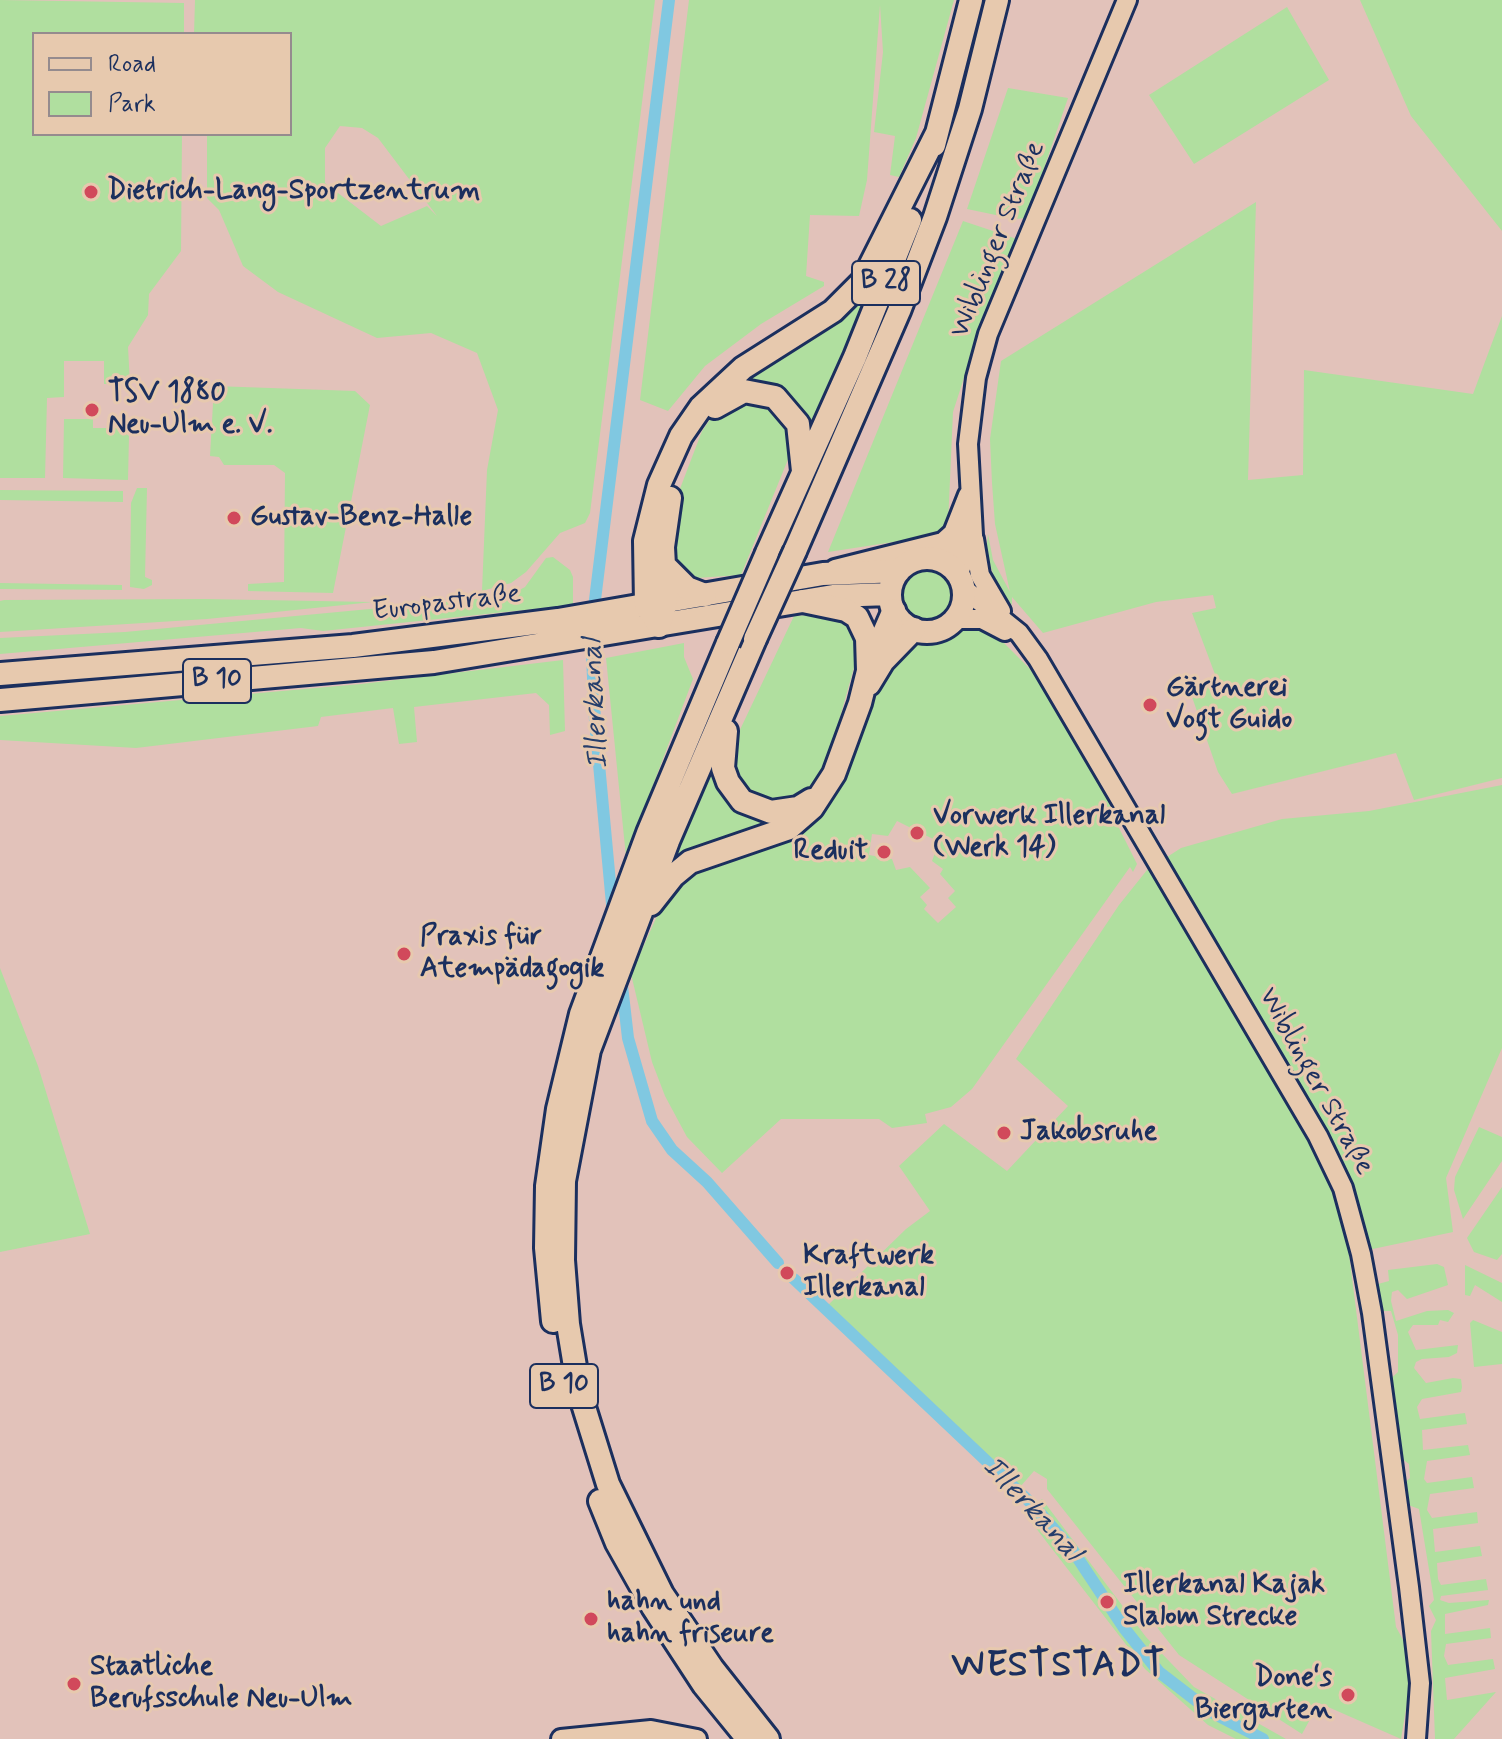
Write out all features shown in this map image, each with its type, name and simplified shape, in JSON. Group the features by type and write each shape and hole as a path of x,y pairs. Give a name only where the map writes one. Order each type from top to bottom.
{"main road":[{"path":"659,626 645,541 659,485 681,436 718,390 769,349 833,311 862,282 919,202 971,0"},
{"name":"B 28","path":"813,481 899,311 919,202 970,109 997,0"},
{"name":"Wiblinger Straße","path":"1127,0 988,334 970,416 973,535 961,582 1009,624 1028,646 1318,1136 1348,1200 1372,1313 1409,1587 1420,1683 1416,1739"},
{"name":"B 10","path":"656,604 664,565 667,508 682,463 705,419 729,396 751,390 766,393 789,410 802,439 813,481 795,551 634,927 594,1034 575,1111 564,1181 568,1324 579,1391 608,1484 662,1594 712,1668 768,1739"},
{"name":"B 10","path":"748,1739 704,1685 653,1607 617,1543 594,1489 564,1389 546,1248 547,1186 558,1109 589,990 632,875 767,553 813,481"},
{"path":"823,574 848,564 943,542 953,533 971,488"},
{"name":"Wiblinger Straße","path":"937,559 956,548 972,512"},
{"path":"973,535 984,585 1009,624"},
{"path":"892,602 914,629 932,631 955,619 964,599 961,582 937,559"},
{"name":"B 10","path":"899,571 916,560 937,559"},
{"path":"664,565 687,588 705,595"},
{"path":"860,703 899,571"},
{"name":"Europastraße","path":"618,622 656,604 705,595 823,574 899,571"},
{"name":"Europastraße","path":"0,700 434,662 561,631 618,622 659,626 850,594 892,602"},
{"path":"803,601 834,605 857,617 867,638 868,671"},
{"name":"Wiblinger Straße","path":"955,619 972,617 993,623 1028,646"},
{"name":"B 10","path":"634,927 682,868 718,850 789,828 812,808 840,761 860,703 883,661 914,629"},
{"name":"Europastraße","path":"0,674 561,631"},
{"path":"733,695 722,759 728,782 737,796 754,808 780,812 798,808 821,793"},
{"path":"561,1739 651,1730 697,1739"},
{"path":"584,1736 659,1739"}],"green space":[{"name":"Dietrich-Lang-Sportzentrum","path":"0,0 184,3 184,32 32,32 32,136 182,136 181,251 149,294 148,315 128,347 130,384 104,384 104,361 64,361 64,397 47,398 45,478 0,478"},
{"path":"195,0 655,0 590,513 585,523 560,533 526,572 511,583 482,591 487,470 498,410 477,353 431,333 377,338 278,292 243,266 219,210 207,198 207,136 292,136 292,32 194,32","holes":["340,126 362,128 378,138 437,216 427,206 381,226 325,183 325,148"]},
{"path":"689,0 954,0 916,138 899,177 890,175 895,136 874,132 883,52 880,5 867,180 859,216 810,215 806,276 824,282 824,286 761,324 705,366 668,411 640,400"},
{"path":"1360,0 1502,0 1502,231 1411,116"},
{"path":"1287,7 1329,80 1194,164 1149,95"},
{"path":"1008,88 1068,98 1027,218 1015,219 967,209"},
{"path":"1256,202 1248,480 1303,475 1304,370 1473,394 1502,316 1502,778 1414,800 1396,753 1232,794 1218,772 1191,694 1216,677 1192,613 1216,608 1213,595 1156,602 1043,633 1012,597 1012,605 997,587 986,551 988,534 993,560 1010,592 995,524 990,439 1001,361"},
{"path":"963,221 1017,239 970,359 953,412 948,524 933,536 828,552"},
{"path":"873,282 810,433 801,419 730,388"},
{"path":"214,386 355,391 370,405 333,593 248,591 248,584 284,582 285,473 274,465 224,465 219,457 210,456"},
{"path":"736,400 769,402 790,432 791,452 741,575 696,578 685,575 676,563 672,538 678,494 702,431 713,415"},
{"path":"64,419 93,419 93,428 119,428 129,436 128,480 63,478"},
{"path":"137,488 147,488 145,577 152,580 152,585 144,589 130,587 131,503"},
{"path":"0,490 123,491 123,502 0,500"},
{"path":"553,557 570,570 573,577 573,605 323,631 301,628 0,654 0,638 125,632 508,596 525,587 546,558"},
{"path":"927,566 948,574 956,595 948,616 927,624 906,616 898,595 906,574"},
{"path":"0,583 122,585 122,590 0,589"},
{"path":"4,600 373,602 207,619 0,632 0,601"},
{"path":"838,613 846,616 858,639 855,664 824,774 812,791 775,806 743,793 728,755 794,616"},
{"path":"969,625 997,636 1030,669 1077,737 1105,789 1115,820 1137,864 1133,872 1130,867 972,1089 951,1107 925,1114 927,1123 892,1128 879,1119 781,1119 722,1173 687,1137 665,1096 652,1062 631,974 666,896 683,876 801,828 876,685 913,643 947,635","holes":["897,821 939,842 932,861 943,869 940,874 955,891 948,898 956,907 938,923 924,909 927,905 920,897 930,888 910,867 896,870 892,859 869,855 872,834 888,836"]},
{"path":"684,643 684,657 693,679 626,857 606,658"},
{"path":"563,660 565,731 550,735 549,705 536,693 414,707 417,742 399,744 393,708 321,717 318,726 136,748 0,740 0,716 361,684"},
{"path":"233,661 234,670 0,690 0,681"},
{"path":"718,771 784,817 671,868 712,772"},
{"path":"1502,785 1502,1048 1446,1178 1453,1232 1349,1254 1396,1627 1407,1647 1409,1691 1401,1739 1319,1703 1302,1734 1179,1655 1047,1489 1047,1479 1034,1471 1020,1487 827,1306 906,1229 930,1211 899,1166 944,1124 1007,1171 1068,1106 1016,1059 1119,905 1147,870 1181,848 1282,819 1369,811"},
{"path":"0,968 38,1066 90,1234 0,1252"},
{"path":"1479,1127 1502,1137 1502,1161 1463,1219 1454,1190 1455,1177"},
{"path":"1502,1187 1502,1254 1497,1260 1474,1252 1467,1238"},
{"path":"1437,1264 1444,1267 1448,1285 1407,1299 1398,1290 1392,1292 1391,1301 1396,1321 1427,1311 1448,1310 1454,1313 1448,1322 1440,1320 1438,1325 1413,1325 1408,1332 1416,1350 1458,1345 1457,1353 1449,1357 1422,1359 1416,1362 1414,1368 1426,1383 1461,1379 1461,1392 1422,1399 1417,1407 1420,1419 1465,1413 1467,1424 1422,1430 1423,1450 1468,1445 1470,1455 1427,1461 1424,1479 1427,1483 1472,1477 1474,1488 1430,1494 1427,1510 1432,1518 1477,1512 1478,1523 1433,1529 1435,1552 1480,1546 1482,1556 1437,1563 1438,1579 1441,1585 1486,1579 1488,1590 1441,1596 1440,1600 1449,1603 1489,1600 1488,1605 1445,1614 1445,1634 1490,1628 1491,1638 1446,1644 1444,1656 1448,1665 1493,1659 1495,1669 1445,1678 1447,1700 1496,1692 1454,1739 1435,1739 1431,1631 1436,1620 1429,1606 1434,1600 1419,1509 1403,1503 1401,1486 1410,1478 1409,1464 1393,1452 1385,1384 1398,1372 1398,1335 1391,1311 1379,1311 1378,1284 1389,1281 1388,1270"},
{"path":"1465,1265 1502,1283 1502,1302 1475,1285 1470,1296 1465,1295"},
{"path":"1473,1320 1502,1332 1502,1364 1474,1367 1470,1323"},
{"name":"Illerkanal Kajak Slalom Strecke","path":"1042,1499 1146,1637 1194,1687 1286,1739 1236,1739 1208,1725 1145,1669 1025,1514"}],"waterway":[{"name":"Illerkanal","path":"593,616 669,0"},
{"name":"Illerkanal","path":"591,634 595,721 613,915"},
{"name":"Illerkanal","path":"621,977 628,1038 652,1121 672,1150 707,1182 778,1263"},
{"name":"Illerkanal","path":"794,1279 1033,1505 1073,1551 1124,1628 1159,1672 1211,1712 1263,1739"}],"place":[{"name":"Dietrich-Lang-Sportzentrum","path":"91,192"},
{"name":"TSV 1880 Neu-Ulm e. V.","path":"92,410"},
{"name":"Gustav-Benz-Halle","path":"234,518"},
{"name":"Gärtnerei Vogt Guido","path":"1150,705"},
{"name":"Vorwerk Illerkanal (Werk 14)","path":"917,833"},
{"name":"Reduit","path":"884,852"},
{"name":"Praxis für Atempädagogik","path":"404,954"},
{"name":"Jakobsruhe","path":"1004,1133"},
{"name":"Kraftwerk Illerkanal","path":"787,1273"},
{"name":"Illerkanal Kajak Slalom Strecke","path":"1107,1602"},
{"name":"hahn und hahn friseure","path":"591,1619"},
{"name":"Staatliche Berufsschule Neu-Ulm","path":"74,1684"},
{"name":"Done‘s Biergarten","path":"1348,1695"}],"district":[{"name":"WESTSTADT","path":"1059,1667"}]}
